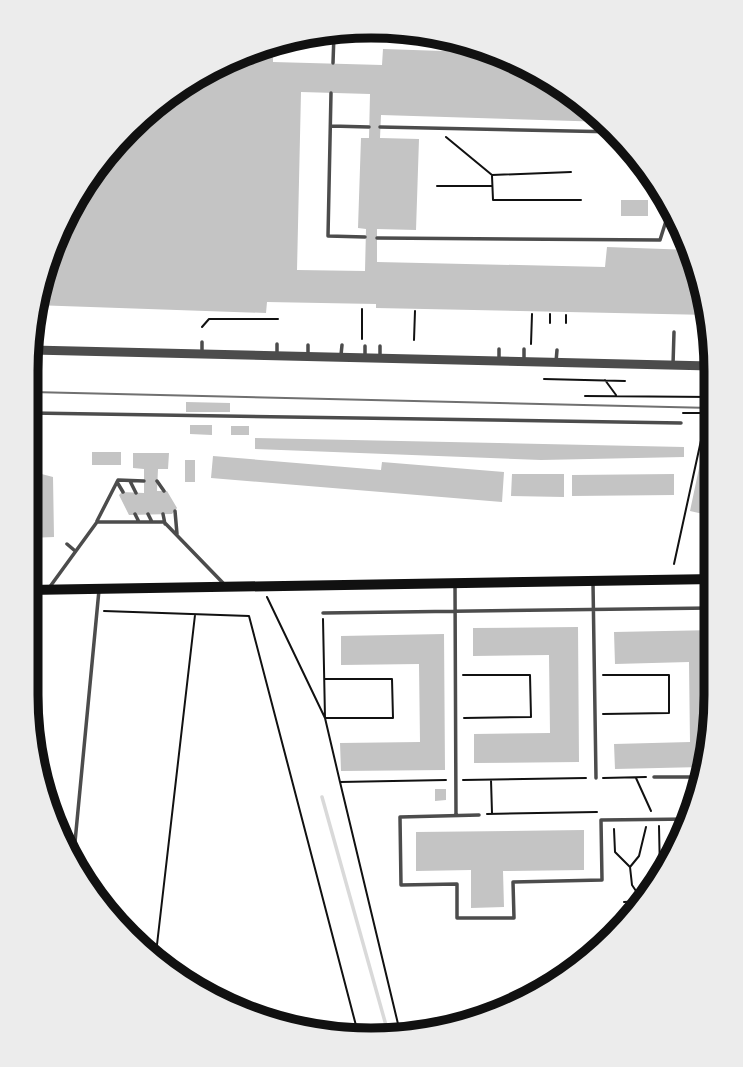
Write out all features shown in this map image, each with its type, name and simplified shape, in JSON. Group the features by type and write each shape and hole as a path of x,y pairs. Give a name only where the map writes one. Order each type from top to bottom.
{"main road":[{"path":"38,590 704,579"}],"street":[{"path":"39,349 704,366"},
{"path":"690,366 704,370"}],"lane":[{"path":"333,63 334,40"},
{"path":"331,93 328,236 365,237"},
{"path":"331,126 369,127"},
{"path":"380,127 602,132"},
{"path":"377,238 660,240 667,218"},
{"path":"673,366 674,332"},
{"path":"202,342 202,354"},
{"path":"276,356 277,344"},
{"path":"308,345 308,356"},
{"path":"341,357 342,345"},
{"path":"365,346 365,358"},
{"path":"380,346 380,358"},
{"path":"499,349 499,361"},
{"path":"524,349 527,362"},
{"path":"556,350 556,363"},
{"path":"38,413 681,423"},
{"path":"130,481 136,493"},
{"path":"117,482 144,481"},
{"path":"158,481 164,491"},
{"path":"117,482 123,492"},
{"path":"48,590 74,550 97,522 117,482"},
{"path":"174,511 177,534"},
{"path":"135,514 139,522"},
{"path":"148,514 152,522"},
{"path":"163,514 165,524"},
{"path":"97,522 165,524 227,587"},
{"path":"67,544 74,550"},
{"path":"593,581 596,778"},
{"path":"455,582 456,816"},
{"path":"75,846 99,589"},
{"path":"323,613 704,608"},
{"path":"654,777 694,777"},
{"path":"479,815 400,817 401,885 457,884 457,918 514,918 513,882 602,880 601,820 681,819"}],"path":[{"path":"437,129 492,175 571,172"},
{"path":"492,175 493,200 581,200"},
{"path":"437,186 492,186"},
{"path":"362,309 362,339"},
{"path":"414,340 415,311"},
{"path":"527,362 532,314"},
{"path":"550,314 550,323"},
{"path":"566,315 566,323"},
{"path":"202,327 209,319 278,319"},
{"path":"544,379 625,380"},
{"path":"605,380 617,396"},
{"path":"585,396 704,397"},
{"path":"683,412 704,413"},
{"path":"674,564 704,427"},
{"path":"267,597 325,718"},
{"path":"99,605 103,611 249,615 357,1028"},
{"path":"323,613 325,718 399,1027"},
{"path":"156,950 195,614"},
{"path":"455,676 530,675 531,718 456,719"},
{"path":"595,675 669,675 669,713 595,714"},
{"path":"324,679 392,679 393,718 325,718"},
{"path":"635,777 651,811 643,846 630,867 632,885 638,895"},
{"path":"340,782 654,777"},
{"path":"491,779 492,814"},
{"path":"479,815 597,812"},
{"path":"659,819 660,862"},
{"path":"613,820 615,852 630,867"},
{"path":"624,902 633,901"}],"building":[{"path":"383,49 464,52 499,64 538,83 592,121 381,115 380,138 419,139 416,230 377,229 377,262 605,267 607,247 681,250 699,315 376,308 376,304 267,302 266,313 45,305 56,264 73,224 95,186 121,152 169,107 205,83 273,53 273,62 382,65","holes":["301,92 370,94 369,138 361,138 358,228 366,229 365,271 297,270"]},
{"path":"621,200 648,200 648,216 621,216"},
{"path":"186,402 230,403 230,412 186,412"},
{"path":"190,425 212,425 212,435 190,434"},
{"path":"231,426 249,426 249,435 231,435"},
{"path":"255,438 684,447 684,457 541,460 255,449"},
{"path":"92,452 121,452 121,465 92,465"},
{"path":"133,453 169,453 168,469 158,469 157,491 167,491 177,508 172,514 129,515 119,495 122,492 144,493 144,469 133,468"},
{"path":"702,454 704,454 704,514 690,511"},
{"path":"213,456 381,470 382,462 504,472 502,502 211,478"},
{"path":"185,460 195,460 195,482 185,482"},
{"path":"38,473 53,477 54,537 38,538"},
{"path":"512,474 564,474 564,497 511,496"},
{"path":"674,474 674,495 572,496 572,475"},
{"path":"578,627 579,762 474,763 474,734 550,733 549,655 473,656 473,628"},
{"path":"704,630 704,717 696,767 615,769 614,744 690,742 689,662 615,664 614,632"},
{"path":"444,634 445,770 341,771 340,743 420,742 419,664 341,665 341,636"},
{"path":"435,789 446,789 446,800 435,801"},
{"path":"584,830 584,870 503,871 504,907 471,908 471,870 416,871 416,832"}],"waterway":[{"path":"322,797 387,1028"}],"tram line":[{"path":"38,392 704,408"}]}
